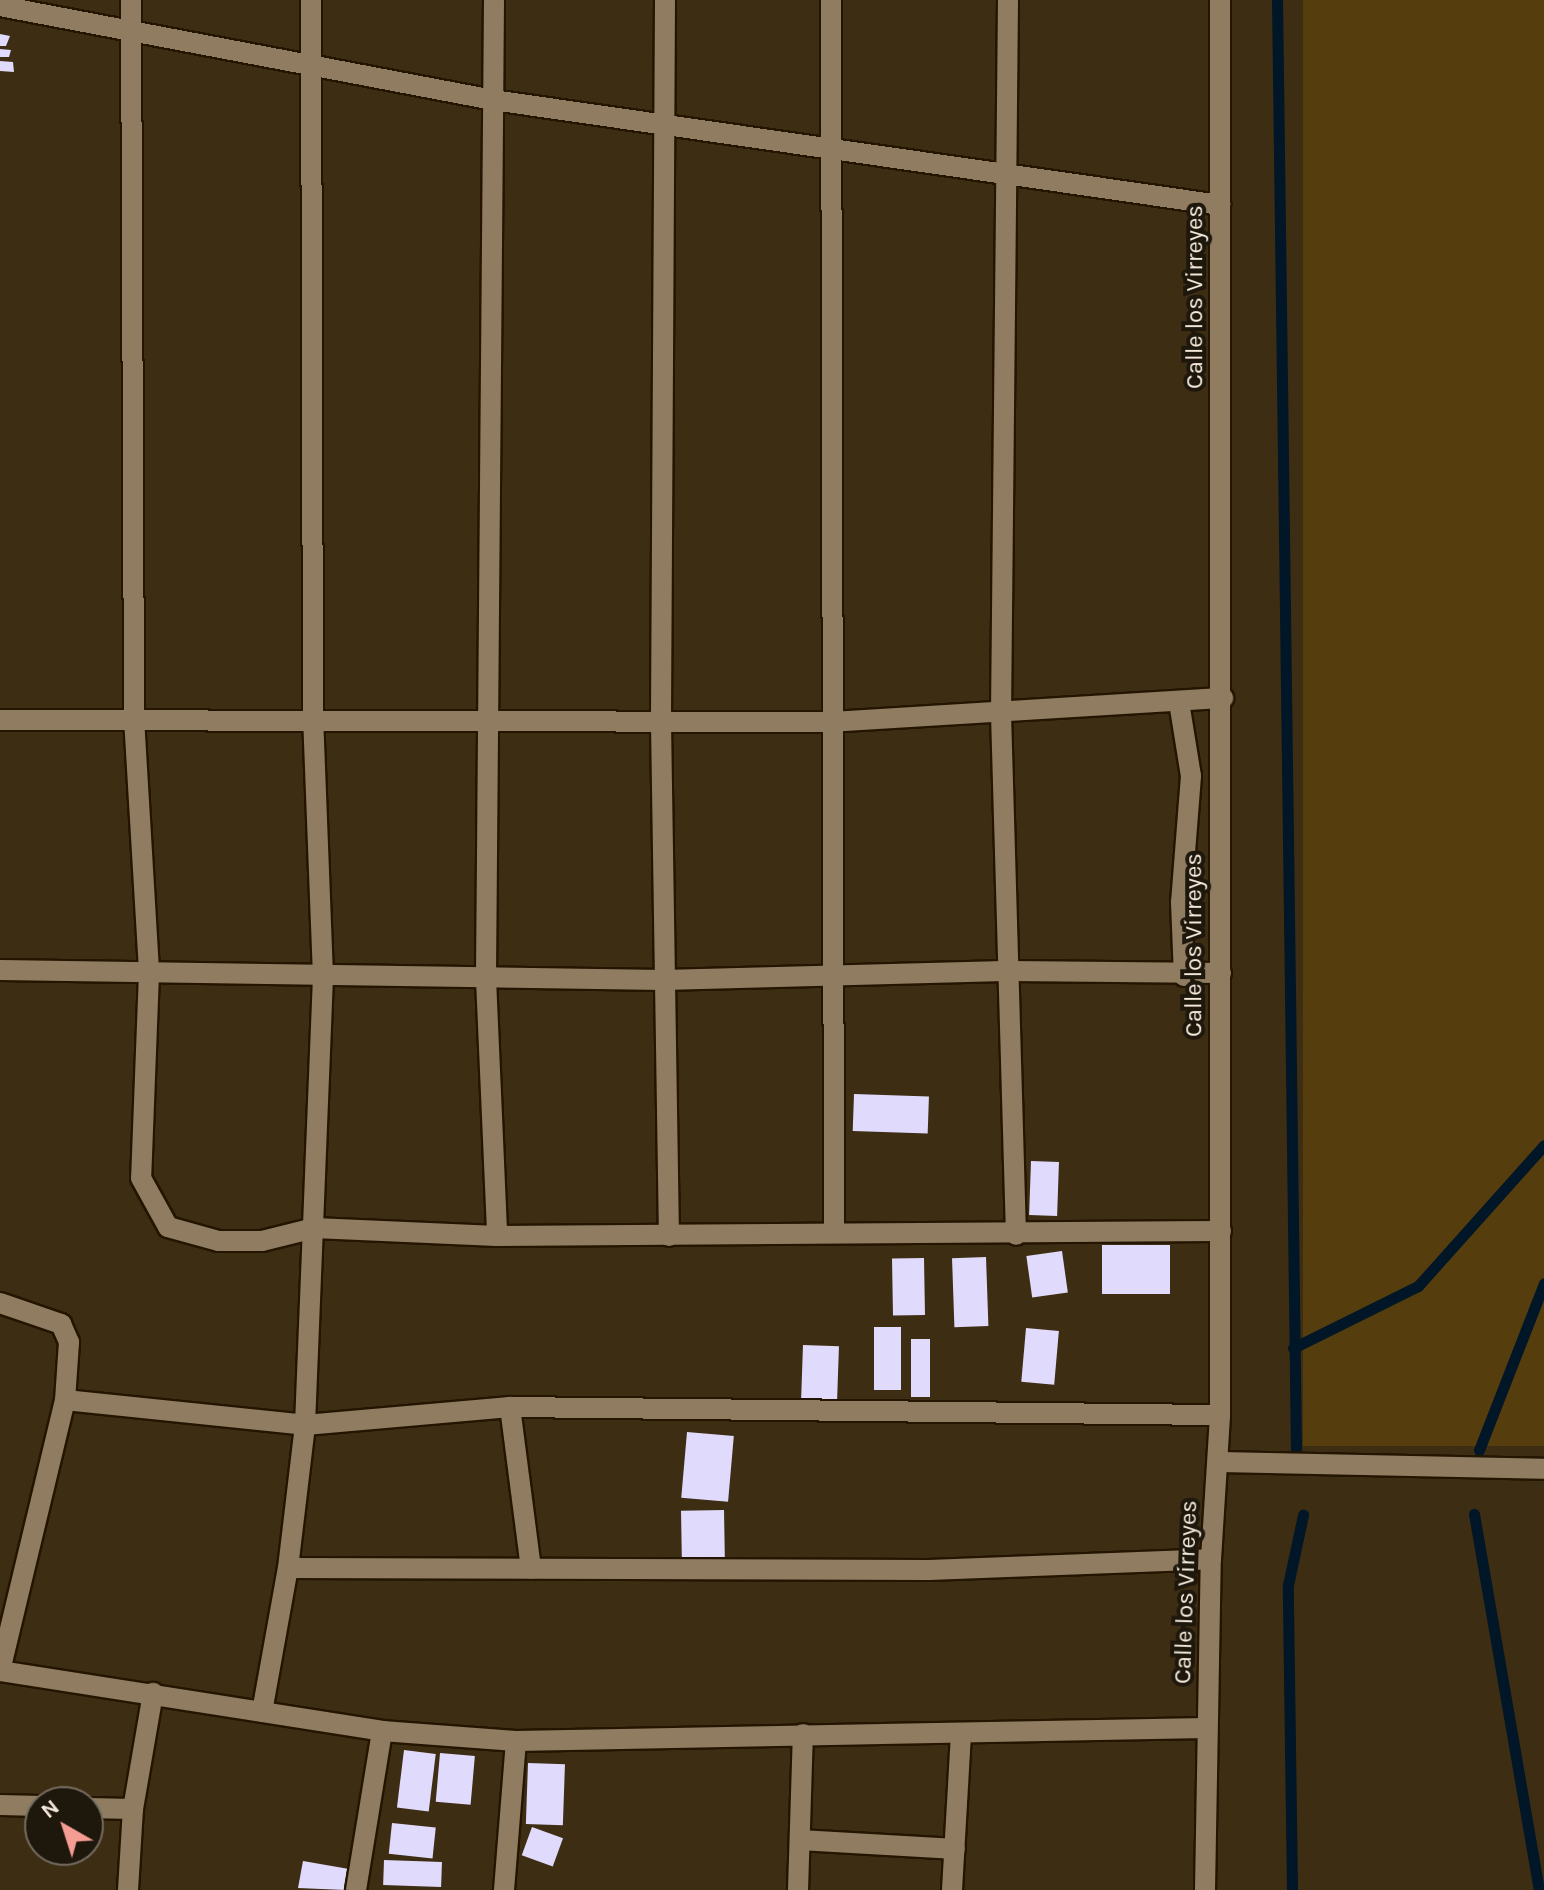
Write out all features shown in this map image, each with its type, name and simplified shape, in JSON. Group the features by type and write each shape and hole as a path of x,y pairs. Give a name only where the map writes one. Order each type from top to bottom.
{"street":[{"path":"131,0 134,718 149,973 141,1178 168,1227 218,1241 262,1241 314,1228 497,1236 669,1236 834,1231 1016,1235 1221,1231"},
{"path":"262,1712 288,1568 305,1425 323,976 313,719 311,0"},
{"path":"494,0 486,979 497,1236"},
{"path":"665,0 661,723 669,1236"},
{"path":"831,0 830,722 834,1231"},
{"path":"1008,0 1001,714 1005,971 1016,1235"},
{"name":"Calle los Virreyes","path":"1205,1890 1211,1559 1220,1415 1219,858 1223,698 1220,0"},
{"path":"0,6 493,100 1220,205"},
{"path":"0,720 313,719 488,724 830,722 1001,714 1223,698"},
{"path":"1179,702 1191,776 1181,902 1184,976"},
{"path":"1186,851 1219,858"},
{"path":"0,970 663,980 1005,971 1184,976 1221,973"},
{"path":"0,1303 61,1324 69,1342 65,1400 0,1671 382,1731 516,1741 1207,1728"},
{"path":"65,1400 305,1425 510,1407 1220,1415"},
{"path":"510,1407 531,1569"},
{"path":"1218,1462 1544,1469"},
{"path":"288,1568 929,1570 1211,1559"},
{"path":"128,1890 133,1809 153,1693"},
{"path":"356,1890 382,1731"},
{"path":"798,1890 803,1734"},
{"path":"952,1890 961,1735"},
{"path":"504,1890 516,1741"},
{"path":"0,1805 24,1806"},
{"path":"104,1808 133,1809"},
{"path":"801,1840 955,1849"}],"shaded area":[{"path":"1303,0 1544,0 1544,1446 1303,1446"}],"building":[{"path":"0,34 10,36 6,46 0,46"},
{"path":"0,49 11,50 9,57 0,57"},
{"path":"0,61 13,62 14,72 0,71"},
{"path":"854,1094 929,1097 928,1134 853,1131"},
{"path":"1031,1161 1059,1162 1057,1216 1029,1215"},
{"path":"1102,1245 1170,1245 1170,1294 1102,1294"},
{"path":"1062,1251 1068,1293 1032,1298 1026,1256"},
{"path":"986,1257 988,1326 954,1327 952,1258"},
{"path":"924,1258 925,1315 893,1316 892,1259"},
{"path":"874,1327 901,1327 901,1390 874,1390"},
{"path":"1026,1328 1059,1331 1054,1385 1021,1382"},
{"path":"911,1339 930,1339 930,1397 911,1397"},
{"path":"803,1345 839,1346 837,1400 801,1399"},
{"path":"687,1432 734,1436 728,1502 681,1498"},
{"path":"724,1510 725,1563 682,1564 681,1511"},
{"path":"404,1750 436,1754 429,1811 397,1808"},
{"path":"440,1753 475,1756 471,1805 436,1802"},
{"path":"528,1763 565,1764 563,1825 526,1824"},
{"path":"392,1823 436,1828 433,1858 389,1854"},
{"path":"532,1827 563,1838 553,1866 522,1855"},
{"path":"384,1860 442,1862 441,1887 383,1885"},
{"path":"303,1861 349,1869 345,1890 298,1888"}],"waterway":[{"path":"1277,0 1296,1456"},
{"path":"1293,1348 1418,1286 1544,1145"},
{"path":"1479,1450 1544,1283"},
{"path":"1474,1514 1539,1890"},
{"path":"1292,1890 1288,1585 1303,1515"}]}
